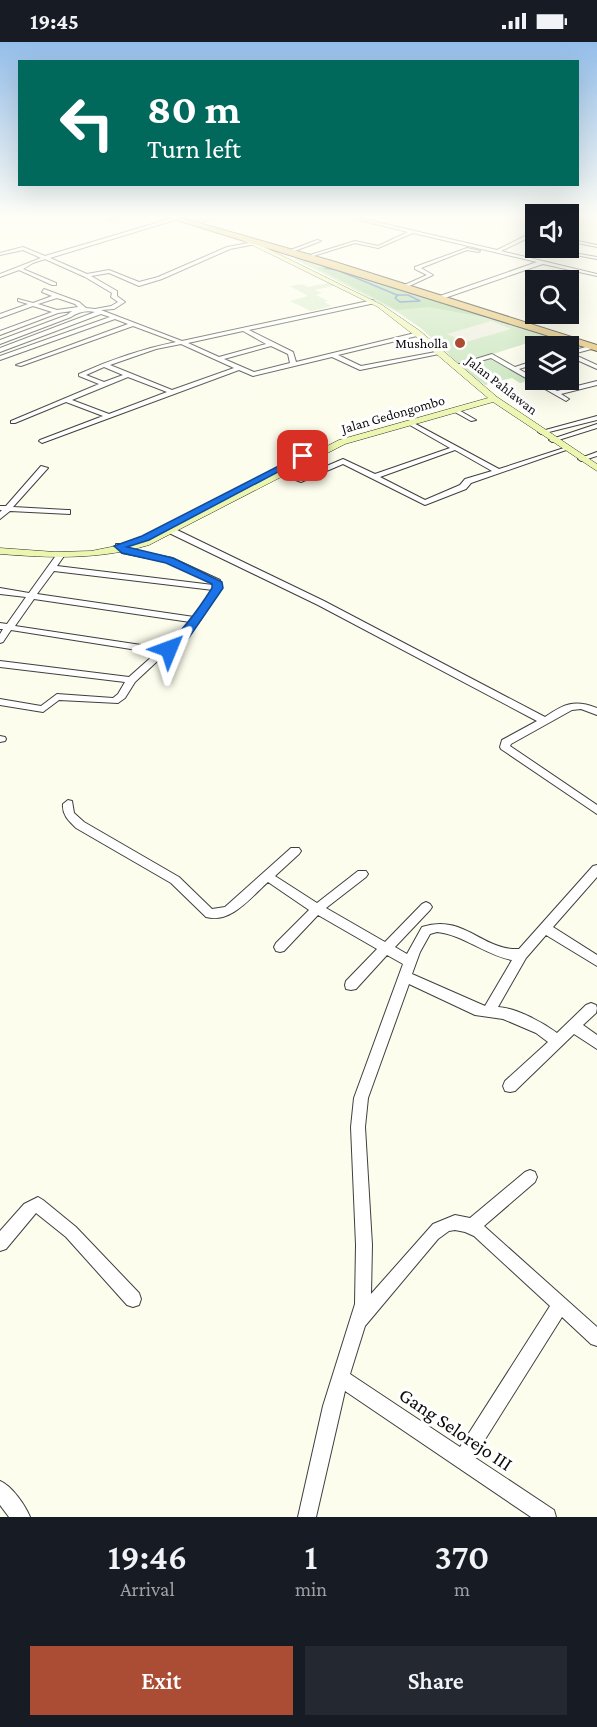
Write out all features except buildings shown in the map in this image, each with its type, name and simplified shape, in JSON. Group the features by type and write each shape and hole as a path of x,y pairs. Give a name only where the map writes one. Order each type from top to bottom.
{"highway":[{"path":"393,284 595,347"}],"street":[{"path":"0,333 57,312 111,309 122,302 114,297 115,292 101,284"},
{"name":"Jalan Pahlawan","path":"336,284 373,302 419,334 492,397 552,440 597,468"},
{"path":"403,287 410,284"},
{"path":"439,298 481,284"},
{"path":"44,291 77,303 78,310"},
{"path":"0,316 57,296"},
{"path":"21,300 57,312"},
{"path":"103,384 81,375 136,353 373,302"},
{"path":"92,309 181,342 254,374 419,334"},
{"path":"0,342 78,310"},
{"path":"0,350 101,312"},
{"path":"0,358 115,317"},
{"path":"19,365 133,324"},
{"path":"243,329 291,353 293,363"},
{"path":"22,342 34,346"},
{"path":"218,359 271,344"},
{"path":"579,351 595,347"},
{"path":"331,354 360,368 441,353"},
{"path":"456,366 487,356 525,374"},
{"path":"579,359 597,367"},
{"path":"104,365 171,392"},
{"path":"515,369 525,366"},
{"path":"42,441 238,368"},
{"path":"13,422 127,375"},
{"path":"557,393 597,383"},
{"path":"552,390 566,399"},
{"name":"Jalan Gedongombo","path":"0,546 71,552 121,548 342,442 455,410 492,397"},
{"name":"Jalan Gedongombo","path":"0,551 60,556 145,543 281,473 338,440 492,397"},
{"path":"66,400 108,416"},
{"path":"455,410 473,420"},
{"path":"541,432 597,418"},
{"path":"410,423 453,449 467,452 498,471"},
{"path":"552,440 597,426"},
{"path":"374,477 453,449"},
{"path":"281,473 301,480 341,461 425,503 463,487 468,481 566,449"},
{"path":"581,459 597,454"},
{"path":"0,517 4,509 44,468"},
{"path":"4,509 67,512"},
{"path":"170,530 329,607 545,721"},
{"path":"145,543 169,560"},
{"path":"121,548 169,560 214,580 218,588"},
{"path":"0,640 5,627 32,596 60,556"},
{"path":"52,568 218,588"},
{"path":"0,702 44,709 57,697 115,701 122,696 131,680 163,651 176,643 196,620 218,588"},
{"path":"0,591 196,620"},
{"path":"5,627 163,651"},
{"path":"0,664 131,680"},
{"path":"597,712 582,705 573,704 506,742 505,747 597,810"},
{"path":"68,804 67,811 80,825 175,880 210,914 228,911 295,851"},
{"path":"489,1011 522,954 597,870"},
{"path":"280,947 317,909 362,874"},
{"path":"267,876 317,909 386,949 407,969 464,1004 504,1013 532,1025 557,1041"},
{"path":"351,985 426,908"},
{"path":"307,1517 340,1378 360,1320 365,1277 359,1108 363,1088 407,969 423,933 435,927 449,930 510,955 522,954"},
{"path":"545,928 597,961"},
{"path":"510,1086 591,1009"},
{"path":"574,1026 597,1043"},
{"path":"472,1226 530,1177"},
{"path":"0,1243 32,1207 38,1205 71,1232 133,1299"},
{"path":"360,1320 437,1230 454,1221 472,1226 597,1338"},
{"path":"462,1460 561,1304"},
{"name":"Gang Selorejo III","path":"340,1378 547,1517"},
{"path":"0,1490 21,1517"}],"green space":[{"path":"302,284 308,287 325,284 334,286 315,290 322,293 316,295 328,301 324,302 332,306 311,311 290,301 308,296 290,286"},
{"path":"343,284 382,284 549,336 525,336 525,344 487,356 525,376 525,382 520,383 512,378 485,385 461,366 485,356 459,364 422,329 399,313"},
{"path":"347,284 382,284 495,319 428,307 397,310"}],"shaded area":[{"path":"491,321 511,329 466,342 447,334"}],"waterway":[{"path":"370,284 397,295"},
{"path":"398,295 408,295 420,301 400,302 395,298 398,295"}],"place":[{"name":"Musholla","path":"460,343"}],"route":[{"path":"169,649 184,636 206,606 218,588 217,582 169,560 125,551 119,546 145,538 303,456"}]}
